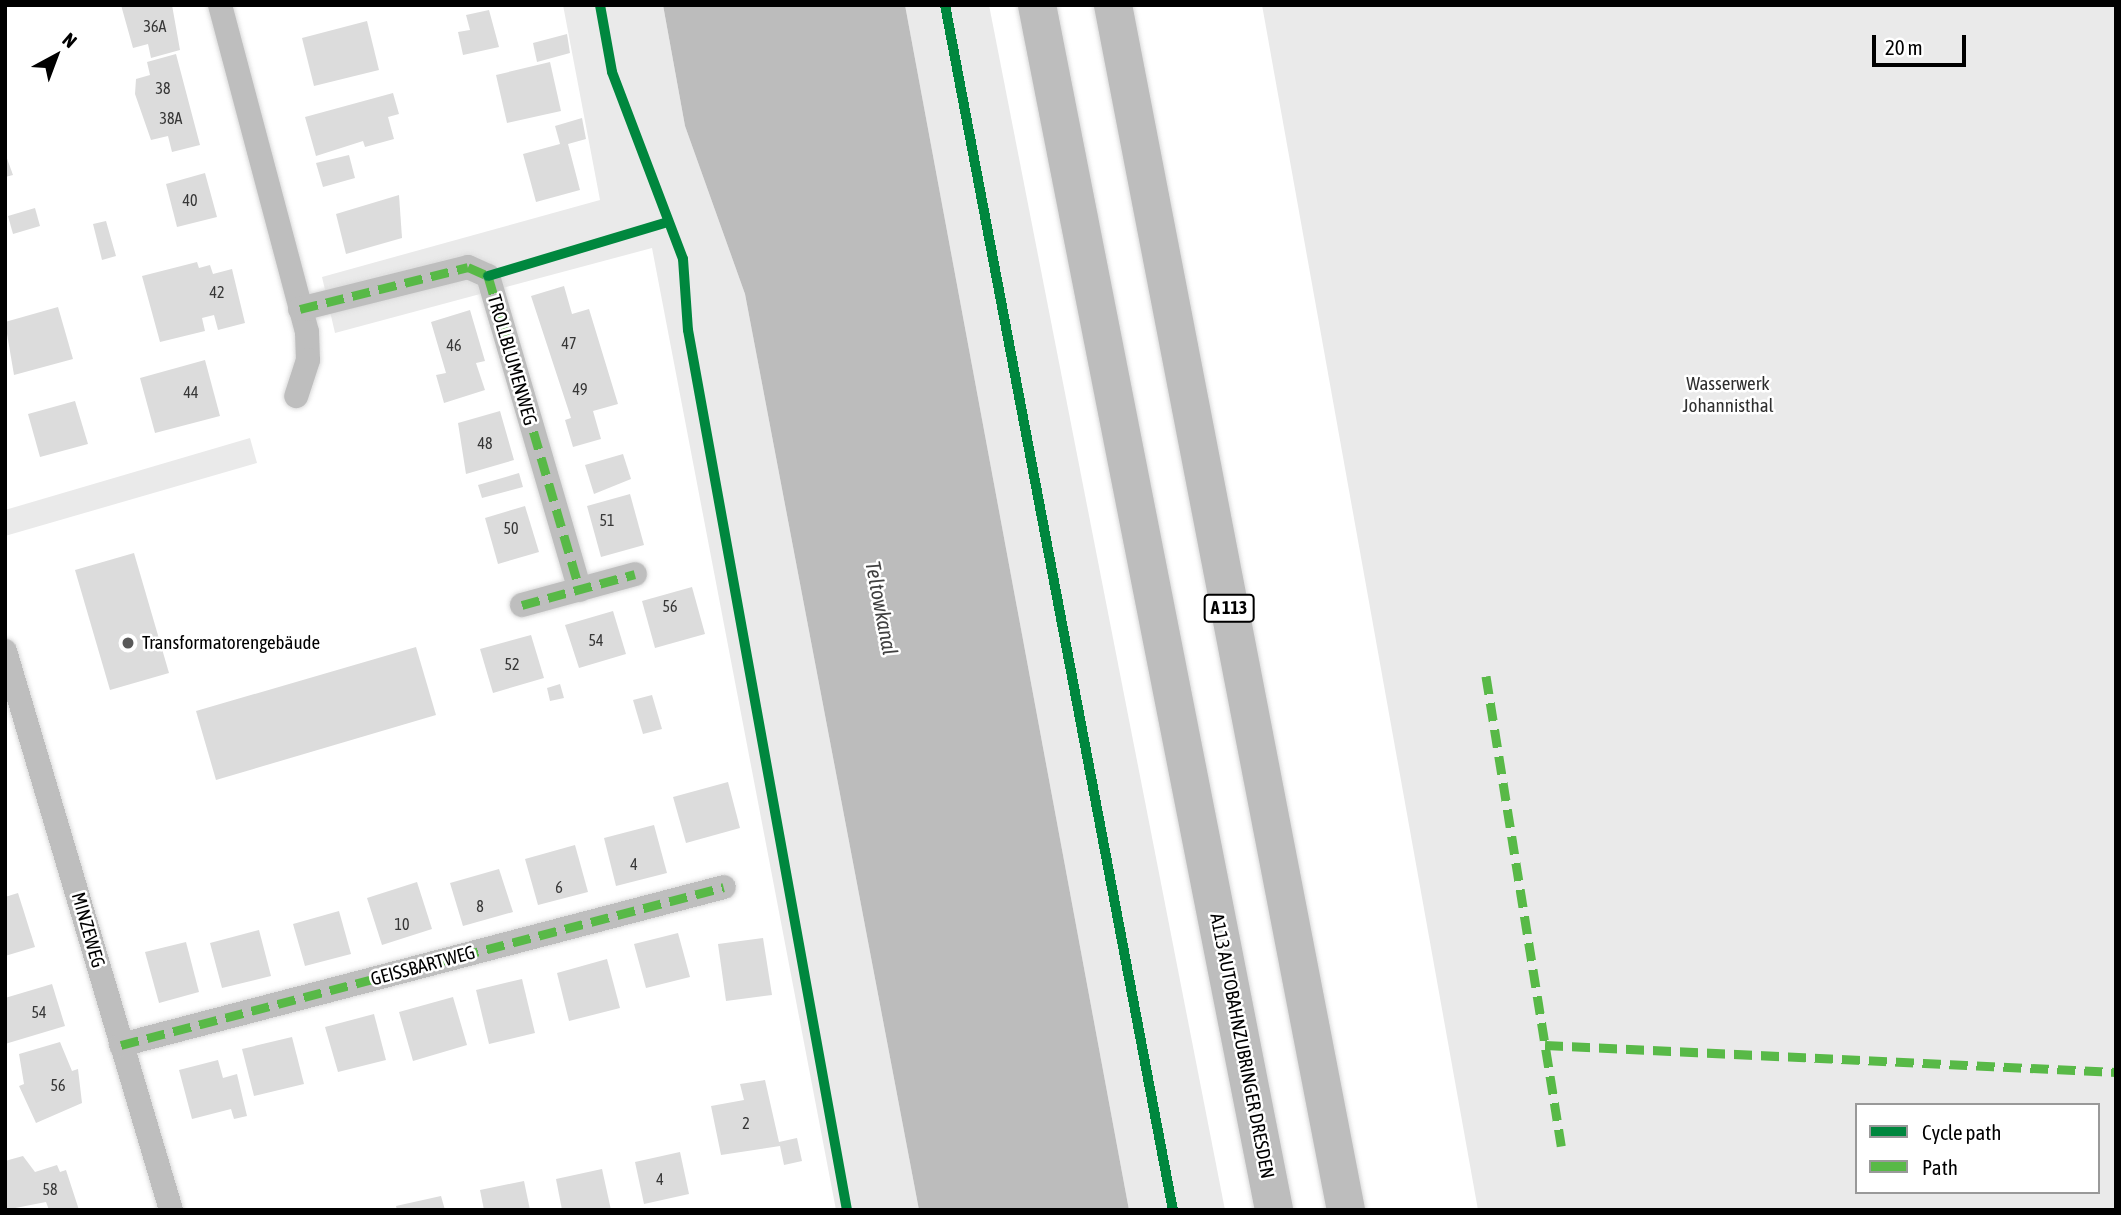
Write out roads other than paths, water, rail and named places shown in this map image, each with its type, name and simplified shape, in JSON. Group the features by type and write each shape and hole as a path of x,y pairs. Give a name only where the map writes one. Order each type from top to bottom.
{"highway":[{"name":"A113 AUTOBAHNZUBRINGER DRESDEN","path":"1037,5 1274,1210"},
{"name":"A 113","path":"1113,5 1346,1210"}],"street":[{"path":"220,5 300,309 308,360 296,397"},
{"name":"TROLLBLUMENWEG","path":"300,309 468,267 488,276 579,590"},
{"path":"522,605 635,574"},
{"name":"MINZEWEG","path":"5,651 171,1210"},
{"name":"GEISSBARTWEG","path":"121,1045 724,887"}],"water":[{"name":"Teltowkanal","path":"663,5 905,5 1129,1210 919,1210 745,294 685,126"}],"place":[{"name":"Transformatorengebäude","path":"128,643"}],"park label":[{"name":"Wasserwerk Johannisthal","path":"1728,395"}]}
